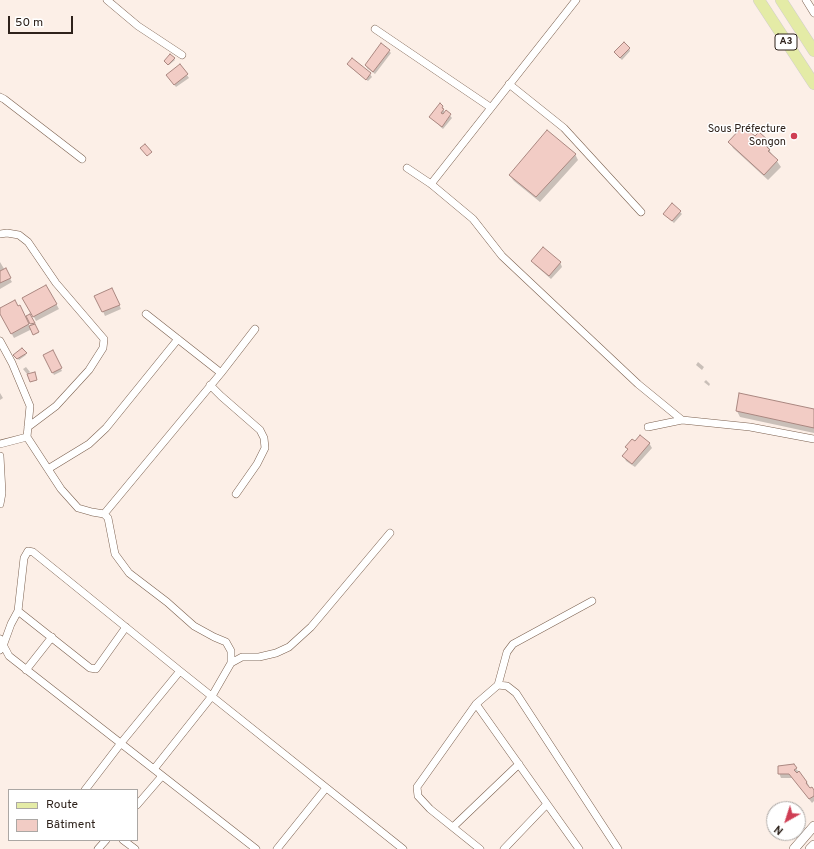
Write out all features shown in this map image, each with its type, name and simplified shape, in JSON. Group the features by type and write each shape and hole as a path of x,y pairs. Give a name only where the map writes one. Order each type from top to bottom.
{"main road":[{"name":"A3","path":"759,0 814,84"},
{"name":"A3","path":"781,0 814,51"}],"street":[{"path":"107,0 138,26 182,55"},
{"path":"431,184 490,107 576,0"},
{"path":"806,0 814,13"},
{"path":"375,29 490,107"},
{"path":"509,84 564,128 641,212"},
{"path":"0,97 82,159"},
{"path":"407,168 431,184 473,219 502,256 638,384 682,420"},
{"path":"0,234 7,233 19,235 28,242 56,283 104,339 104,348 89,370 56,406 28,427"},
{"path":"146,314 221,373"},
{"path":"104,514 221,373 255,329"},
{"path":"48,469 89,444 106,428 178,339"},
{"path":"0,341 12,363 30,406 27,437 61,489 78,508 104,514 108,518 115,554 129,573 167,602 194,626 226,642 231,651 231,663 212,696 154,769"},
{"path":"210,385 260,430 264,438 265,448 257,464 236,494"},
{"path":"648,427 682,420 750,427 814,439"},
{"path":"0,444 27,437"},
{"path":"0,456 2,493 0,504"},
{"path":"231,663 242,657 259,657 276,654 289,647 311,627 390,533"},
{"path":"256,849 9,656 1,645 18,611 24,558 28,551 33,552 403,849"},
{"path":"480,849 430,809 418,796 417,787 476,704 498,685 507,652 513,644 592,601"},
{"path":"18,611 90,668 96,669 126,627"},
{"path":"26,670 52,637"},
{"path":"85,789 180,671"},
{"path":"498,685 507,686 516,693 618,849"},
{"path":"476,704 579,849"},
{"path":"453,827 519,764"},
{"path":"138,804 162,776"},
{"path":"277,849 326,788"},
{"path":"504,849 547,804"},
{"path":"794,849 814,826"},
{"path":"98,849 105,841"},
{"path":"124,841 134,849"},
{"path":"810,849 814,845"}],"building":[{"path":"624,42 630,48 620,58 614,52"},
{"path":"381,43 390,50 373,72 365,65"},
{"path":"170,54 175,58 168,65 164,61"},
{"path":"352,58 371,73 366,80 347,64"},
{"path":"180,64 188,74 174,85 166,75"},
{"path":"440,103 444,109 441,113 443,114 446,110 451,114 442,127 429,117"},
{"path":"742,127 748,133 750,132 755,136 759,132 769,141 765,145 770,150 768,151 778,160 764,175 728,142"},
{"path":"547,130 576,154 536,197 509,175"},
{"path":"145,144 152,152 147,156 140,148"},
{"path":"672,203 681,211 672,221 663,214"},
{"path":"543,247 561,262 549,276 531,261"},
{"path":"6,268 11,278 0,283 0,271"},
{"path":"46,285 57,304 33,317 22,298"},
{"path":"112,288 120,305 102,312 94,296"},
{"path":"15,300 18,306 20,305 29,324 11,334 0,314 0,308"},
{"path":"30,314 35,323 30,324 26,316"},
{"path":"35,324 39,332 33,335 29,326"},
{"path":"22,348 27,353 17,359 13,355"},
{"path":"53,350 62,368 52,373 43,355"},
{"path":"35,372 37,380 30,382 27,374"},
{"path":"739,393 814,409 814,428 736,411"},
{"path":"640,435 650,443 632,464 622,456 628,449 625,447 632,439 635,441"},
{"path":"794,764 797,768 794,770 797,773 799,771 807,782 806,783 814,790 814,796 809,799 789,774 778,774 778,766"}],"place":[{"name":"Sous Préfecture Songon","path":"794,136"}]}
